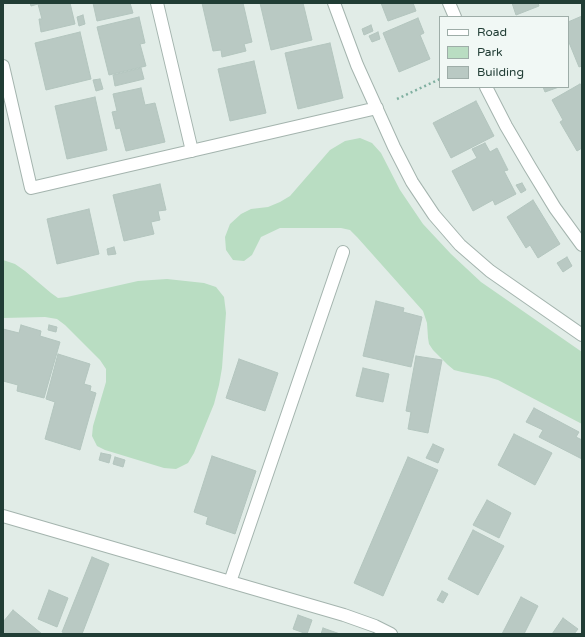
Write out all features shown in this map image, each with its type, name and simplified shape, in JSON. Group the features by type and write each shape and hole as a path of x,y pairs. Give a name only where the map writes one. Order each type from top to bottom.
{"street":[{"path":"157,3 192,151"},
{"path":"334,3 357,65 394,147 412,182 434,215 460,245 490,271 582,335"},
{"path":"450,3 455,16"},
{"path":"3,66 31,188 377,108"},
{"path":"487,88 506,126 530,167 555,208 582,245"},
{"path":"230,582 343,252"},
{"path":"3,516 344,615 375,626 391,634"}],"path":[{"path":"377,108 439,79"}],"green space":[{"path":"360,138 372,143 381,153 400,190 423,224 451,254 481,282 582,352 582,424 498,380 454,370 448,365 429,344 427,323 423,311 350,230 341,228 280,228 261,237 252,255 244,261 233,260 226,250 225,237 230,224 241,214 251,209 268,207 290,196 330,150 345,141"},
{"path":"3,260 15,264 58,298 138,281 152,280 167,279 204,283 216,287 224,297 226,313 222,368 214,404 194,453 188,463 176,469 164,468 105,450 97,446 92,436 93,426 106,382 106,369 100,360 57,319 45,317 3,318"}],"building":[{"path":"30,3 70,3 75,24 41,32 39,19 42,19 38,4 31,6"},
{"path":"93,3 130,3 133,13 97,21"},
{"path":"202,3 243,3 252,42 244,44 246,51 222,57 221,50 213,51"},
{"path":"260,3 303,3 312,40 271,50"},
{"path":"381,3 413,3 416,11 388,21"},
{"path":"512,3 538,3 539,6 516,15"},
{"path":"83,15 85,24 79,26 77,17"},
{"path":"582,16 582,66 579,67 569,42 569,22"},
{"path":"139,17 145,43 140,44 146,66 109,75 97,27"},
{"path":"418,18 424,33 420,35 430,59 399,72 383,33"},
{"path":"371,25 373,31 364,35 362,29"},
{"path":"80,32 91,79 46,90 35,43"},
{"path":"378,32 380,39 372,42 369,36"},
{"path":"330,43 343,98 298,109 285,53"},
{"path":"254,61 266,113 230,121 218,69"},
{"path":"141,68 144,79 115,86 113,75"},
{"path":"100,79 103,89 96,91 93,80"},
{"path":"580,84 582,86 582,148 577,151 560,122 563,120 552,100"},
{"path":"141,88 145,105 155,103 165,142 126,151 120,128 116,129 112,112 117,111 113,94"},
{"path":"543,88 556,88 545,92"},
{"path":"95,97 107,150 67,159 55,106"},
{"path":"476,101 494,136 451,158 433,123"},
{"path":"485,143 490,152 497,148 508,170 504,171 516,194 495,205 493,200 473,211 452,171 477,158 472,149"},
{"path":"522,183 526,190 521,193 516,185"},
{"path":"160,184 166,210 158,211 160,220 151,222 154,234 124,241 113,195"},
{"path":"533,200 560,244 538,258 530,245 526,248 507,217"},
{"path":"89,209 99,254 57,264 47,219"},
{"path":"114,247 116,254 108,255 107,249"},
{"path":"567,257 572,266 563,272 557,263"},
{"path":"376,301 404,308 403,312 422,317 411,367 363,356"},
{"path":"21,325 41,331 40,336 60,342 44,398 17,391 18,385 3,381 3,329 19,333"},
{"path":"49,325 57,327 56,332 48,330"},
{"path":"58,354 90,364 84,384 91,386 90,391 96,393 80,450 45,439 55,402 46,399"},
{"path":"416,356 442,360 428,433 408,429 411,412 406,411"},
{"path":"239,359 278,373 265,411 226,398"},
{"path":"363,368 389,374 383,402 356,396"},
{"path":"534,408 579,432 576,437 582,440 582,459 539,437 543,430 526,422"},
{"path":"514,434 552,453 535,485 498,465"},
{"path":"433,444 444,449 438,463 426,458"},
{"path":"101,453 111,455 109,463 99,460"},
{"path":"212,456 256,471 235,534 206,524 208,517 194,512"},
{"path":"115,457 125,460 123,467 113,464"},
{"path":"408,457 438,470 383,596 354,583"},
{"path":"487,500 511,513 499,538 473,525"},
{"path":"473,530 504,546 478,595 448,579"},
{"path":"92,557 109,564 82,634 66,634 62,632"},
{"path":"49,590 68,598 57,627 38,619"},
{"path":"442,591 448,594 443,603 437,600"},
{"path":"521,597 538,606 524,634 502,634"},
{"path":"13,610 42,634 3,634 3,622"},
{"path":"298,615 312,620 307,634 293,629"},
{"path":"563,618 578,629 574,634 552,634"},
{"path":"323,628 340,634 321,634"}]}
